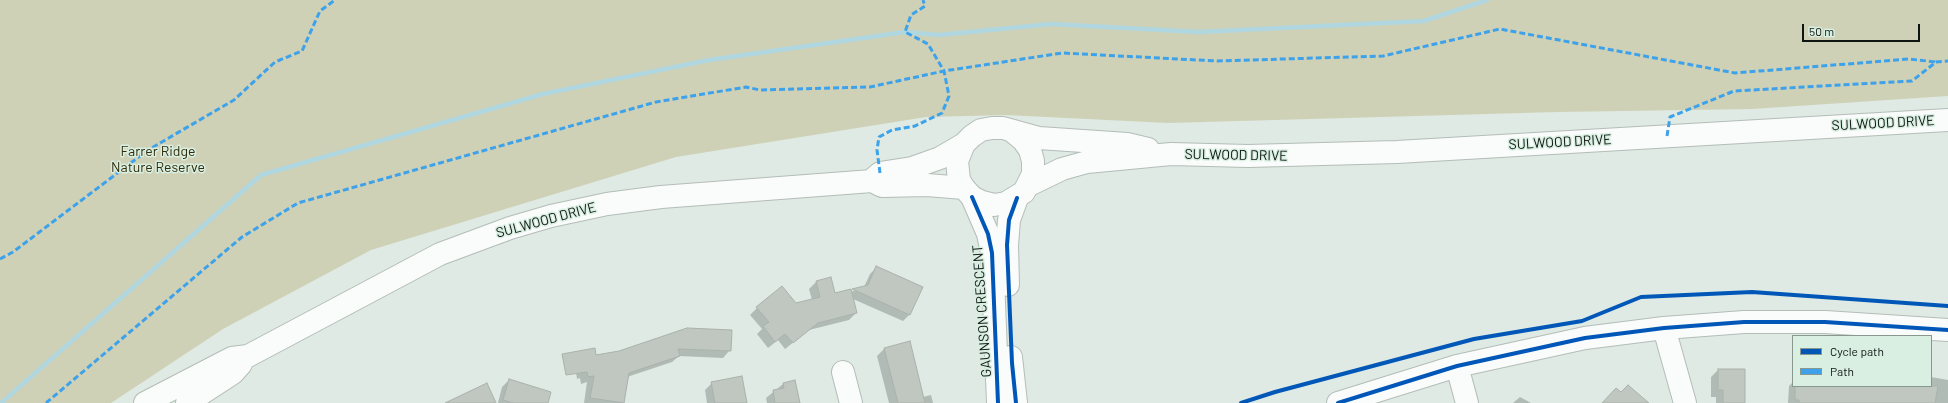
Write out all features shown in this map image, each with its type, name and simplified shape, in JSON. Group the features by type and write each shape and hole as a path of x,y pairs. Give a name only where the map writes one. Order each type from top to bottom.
{"main road":[{"name":"SULWOOD DRIVE","path":"187,403 233,373 248,356 440,254 510,228 551,216 607,204 662,197 872,181 882,186 927,185 968,193 982,202 994,204 1006,203 1023,191 1062,169 1087,162 1171,154 1248,156 1396,152 1948,120"},
{"name":"SULWOOD DRIVE","path":"872,181 880,173 912,168 940,158 964,144 981,130 992,128 1003,128 1039,138 1127,144 1171,154"},
{"path":"1013,132 1023,140 1032,156 1033,174 1023,191"},
{"name":"SULWOOD DRIVE","path":"964,144 957,161 959,180 968,193"},
{"name":"GAUNSON CRESCENT","path":"1016,403 1012,363 1007,245 1009,220 1023,191"},
{"name":"GAUNSON CRESCENT","path":"968,193 988,234 992,253 998,403"},
{"path":"1338,403 1457,366 1585,338 1664,328 1744,322 1825,322 1948,330"},
{"path":"1664,328 1686,403"},
{"name":"SULWOOD DRIVE","path":"145,403 232,358 248,356"},
{"path":"1457,366 1467,403"},
{"path":"843,372 851,403"}],"green space":[{"name":"Farrer Ridge Nature Reserve","path":"0,0 1948,0 1948,96 1752,109 1558,112 1168,123 1006,115 926,117 676,157 371,250 223,329 111,403 0,403"}],"building":[{"path":"876,266 923,287 910,315 852,289 868,285"},
{"path":"831,277 835,293 851,289 857,313 818,323 793,343 785,334 775,342 763,326 769,322 756,307 782,286 796,303 820,297 816,281"},
{"path":"687,328 732,330 731,351 678,349 680,356 629,373 624,403 590,398 594,376 588,377 587,372 566,375 562,354 595,348 596,355 619,351"},
{"path":"910,341 925,403 898,403 884,348"},
{"path":"1718,369 1745,369 1745,403 1723,403 1723,390 1718,390"},
{"path":"742,376 747,403 715,403 711,382"},
{"path":"509,379 551,392 548,403 513,403 503,400"},
{"path":"795,380 800,403 775,403 773,390 784,388 783,383"},
{"path":"487,383 496,403 445,403"},
{"path":"1628,385 1649,403 1602,403 1616,388 1621,392"},
{"path":"1938,386 1935,403 1799,403 1799,400 1795,400 1795,387"}],"waterway":[{"path":"1,403 261,175 543,94 709,60 905,32 939,35 1051,24 1199,32 1424,21 1487,0"}],"marked path":[{"path":"0,259 13,252 148,150 234,100 275,62 302,51 320,11 335,0"},
{"path":"880,173 877,150 879,137 892,130 915,126 942,113 949,96 944,71 928,44 905,32 911,15 925,6 923,0"},
{"path":"46,403 242,237 298,203 656,102 746,87 760,90 870,87 944,71 1062,53 1217,61 1383,56 1500,29 1735,73 1909,59 1936,62"},
{"path":"1667,136 1670,117 1734,91 1912,81 1936,62 1948,61"}],"cycle path":[{"path":"972,197 988,234 992,253 998,403"},
{"path":"1016,403 1012,363 1007,245 1009,220 1017,198"},
{"path":"1241,403 1275,392 1474,339 1582,321 1641,297 1752,292 1948,306"},
{"path":"1338,403 1457,366 1585,338 1664,328 1744,322 1825,322 1948,330"}]}
